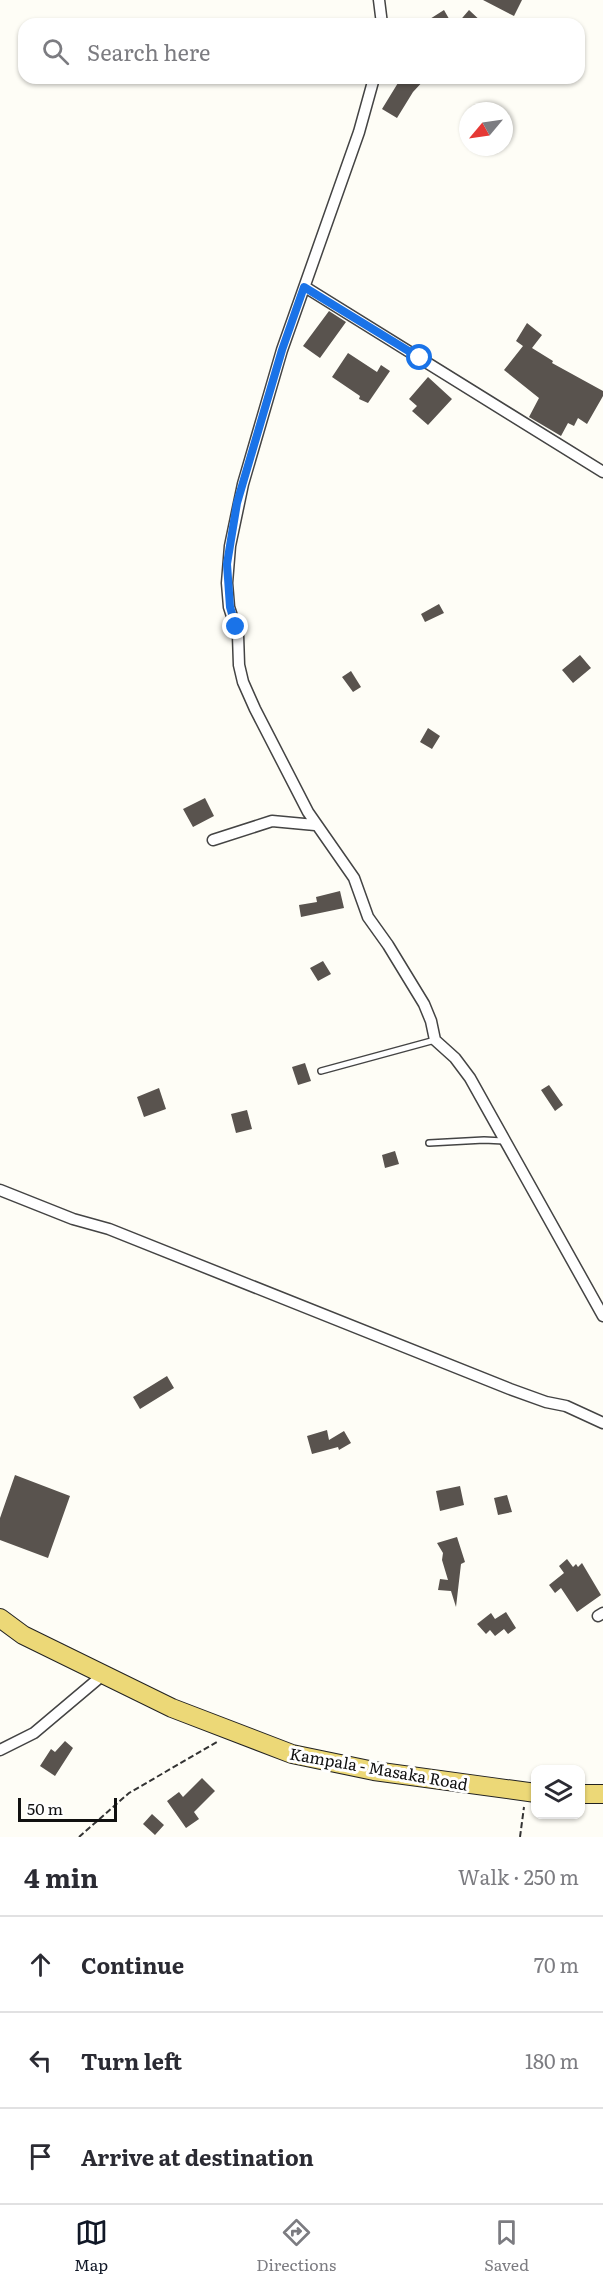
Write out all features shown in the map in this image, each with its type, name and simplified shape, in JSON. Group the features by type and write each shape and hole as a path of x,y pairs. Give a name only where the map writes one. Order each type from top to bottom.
{"main road":[{"name":"Kampala - Masaka Road","path":"0,1618 22,1635 172,1708 292,1754 374,1771 531,1793"},
{"path":"585,1794 603,1794"}],"street":[{"path":"379,0 381,18"},
{"path":"372,84 359,132 282,350 237,503 228,555 227,583 230,607 238,635 239,665 245,688 315,825 345,862 354,878 368,917 424,1004 435,1040 455,1058 470,1078 603,1316"},
{"path":"304,287 603,472"},
{"path":"213,840 272,820 315,825"},
{"path":"0,1190 73,1219 109,1229 510,1389 546,1402 566,1406 603,1423"},
{"path":"0,1750 34,1732 104,1674"}],"lane":[{"path":"321,1071 435,1040"},
{"path":"429,1143 504,1141"}],"path":[{"path":"79,1837 129,1793 235,1732"},
{"path":"519,1837 531,1793"}],"building":[{"path":"483,0 522,0 514,16"},
{"path":"444,10 449,18 431,18"},
{"path":"469,10 478,18 462,18"},
{"path":"397,84 420,84 397,118 382,109"},
{"path":"329,311 346,322 320,358 303,346"},
{"path":"527,323 542,335 532,348 553,361 552,363 603,391 603,396 587,424 578,418 574,426 568,423 561,436 529,417 539,398 504,370 523,346 516,341"},
{"path":"348,353 377,372 381,365 390,371 368,403 359,399 360,396 332,377"},
{"path":"428,377 452,399 428,425 412,411 417,406 409,399"},
{"path":"439,604 444,613 425,622 421,614"},
{"path":"580,655 591,668 573,683 562,670"},
{"path":"351,671 361,687 353,692 342,677"},
{"path":"428,728 440,736 432,749 420,742"},
{"path":"205,798 214,816 193,827 183,809"},
{"path":"340,891 344,908 301,917 299,905 317,902 316,897"},
{"path":"323,961 331,974 318,981 310,968"},
{"path":"305,1063 311,1081 298,1085 292,1067"},
{"path":"549,1085 563,1105 555,1111 541,1090"},
{"path":"159,1088 166,1109 144,1117 137,1097"},
{"path":"247,1110 252,1129 236,1133 231,1114"},
{"path":"395,1151 399,1164 385,1168 382,1155"},
{"path":"167,1376 174,1388 140,1409 133,1397"},
{"path":"327,1430 329,1440 344,1431 351,1443 339,1450 338,1447 312,1454 307,1436"},
{"path":"15,1475 70,1496 48,1558 0,1540 0,1518"},
{"path":"460,1486 464,1505 440,1511 436,1491"},
{"path":"507,1495 512,1512 498,1515 494,1498"},
{"path":"457,1537 465,1562 461,1564 456,1607 451,1591 438,1590 440,1579 448,1580 442,1560 443,1553 437,1543"},
{"path":"567,1559 573,1567 576,1564 578,1567 582,1563 601,1595 577,1612 561,1588 555,1593 549,1585 564,1573 559,1566"},
{"path":"506,1612 516,1628 508,1634 504,1629 495,1636 490,1630 486,1634 477,1624 491,1613 495,1619"},
{"path":"65,1741 73,1748 55,1776 40,1766 51,1749 55,1752"},
{"path":"202,1778 215,1791 194,1812 199,1819 186,1828 167,1801 179,1792 183,1797"},
{"path":"152,1814 164,1825 155,1835 143,1824"}],"route":[{"path":"236,627 230,607 227,564 237,503 263,421 282,350 304,287 420,358"}]}
